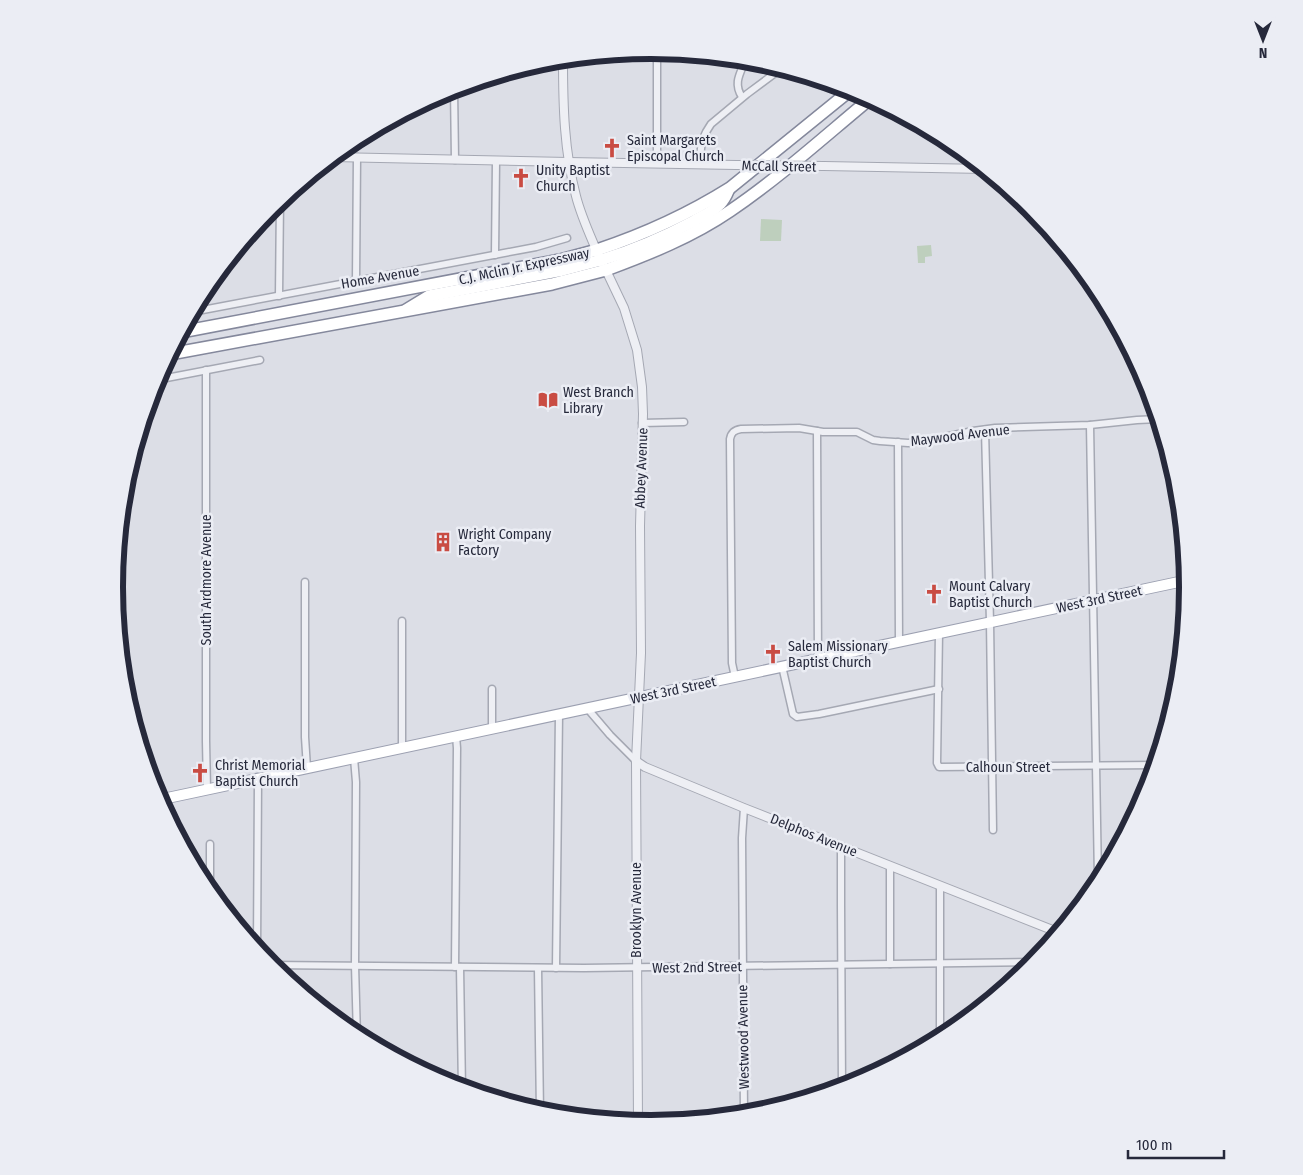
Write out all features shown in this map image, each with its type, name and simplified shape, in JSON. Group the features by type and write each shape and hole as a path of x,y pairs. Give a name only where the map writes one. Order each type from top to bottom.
{"highway":[{"path":"178,353 402,312 429,296 563,270 628,252 657,240 703,216 720,204 730,188 844,95"},
{"name":"C.J. Mclin Jr. Expressway","path":"190,330 551,262 602,260 650,254 700,229 729,211 765,185 864,104"}],"main road":[{"name":"West 3rd Street","path":"168,800 258,778 1180,582"}],"street":[{"path":"657,59 658,163"},
{"name":"Abbey Avenue","path":"563,66 565,138 568,162 576,196 580,212 624,308 637,350 642,387 639,697"},
{"path":"742,98 738,91 737,81 743,67"},
{"path":"699,164 702,141 711,124 774,74"},
{"path":"454,97 455,160"},
{"name":"McCall Street","path":"345,157 974,169"},
{"path":"356,281 357,157"},
{"path":"495,255 496,161"},
{"path":"279,296 280,212"},
{"name":"Home Avenue","path":"203,309 536,248 568,238"},
{"path":"166,378 260,360"},
{"name":"South Ardmore Avenue","path":"206,370 207,790"},
{"name":"Maywood Avenue","path":"735,676 732,663 730,439 733,432 741,429 800,428 817,431 858,432 873,440 922,442 985,430 1090,425 1152,419"},
{"path":"642,423 684,422"},
{"path":"1090,425 1098,870"},
{"path":"985,430 993,830"},
{"path":"817,431 818,659"},
{"path":"898,442 899,641"},
{"path":"306,582 305,737 307,768"},
{"path":"402,621 402,748"},
{"path":"782,666 793,714 798,717 820,714 939,688 939,633"},
{"name":"Calhoun Street","path":"939,688 938,766 1149,765"},
{"path":"492,690 492,728"},
{"name":"Brooklyn Avenue","path":"638,1116 636,761 639,697"},
{"name":"Delphos Avenue","path":"587,708 610,735 636,761 645,767 1054,930"},
{"path":"556,968 558,714"},
{"path":"456,736 458,967 462,1081"},
{"path":"354,758 356,782 354,966 357,1026"},
{"path":"257,939 258,778"},
{"name":"Westwood Avenue","path":"744,808 742,838 744,1108"},
{"path":"210,844 210,878"},
{"path":"841,846 842,1080"},
{"path":"890,866 890,964"},
{"path":"940,886 940,1030"},
{"name":"West 2nd Street","path":"282,965 556,968 1024,962"},
{"path":"538,968 540,1104"}],"green space":[{"path":"761,219 782,220 781,241 760,241"},
{"path":"931,245 932,256 925,257 925,263 918,263 917,246"}],"place":[{"name":"Saint Margarets Episcopal Church","path":"612,148"},
{"name":"Unity Baptist Church","path":"521,178"},
{"name":"West Branch Library","path":"548,400"},
{"name":"Wright Company Factory","path":"443,542"},
{"name":"Mount Calvary Baptist Church","path":"934,594"},
{"name":"Salem Missionary Baptist Church","path":"773,654"},
{"name":"Christ Memorial Baptist Church","path":"200,773"}]}
